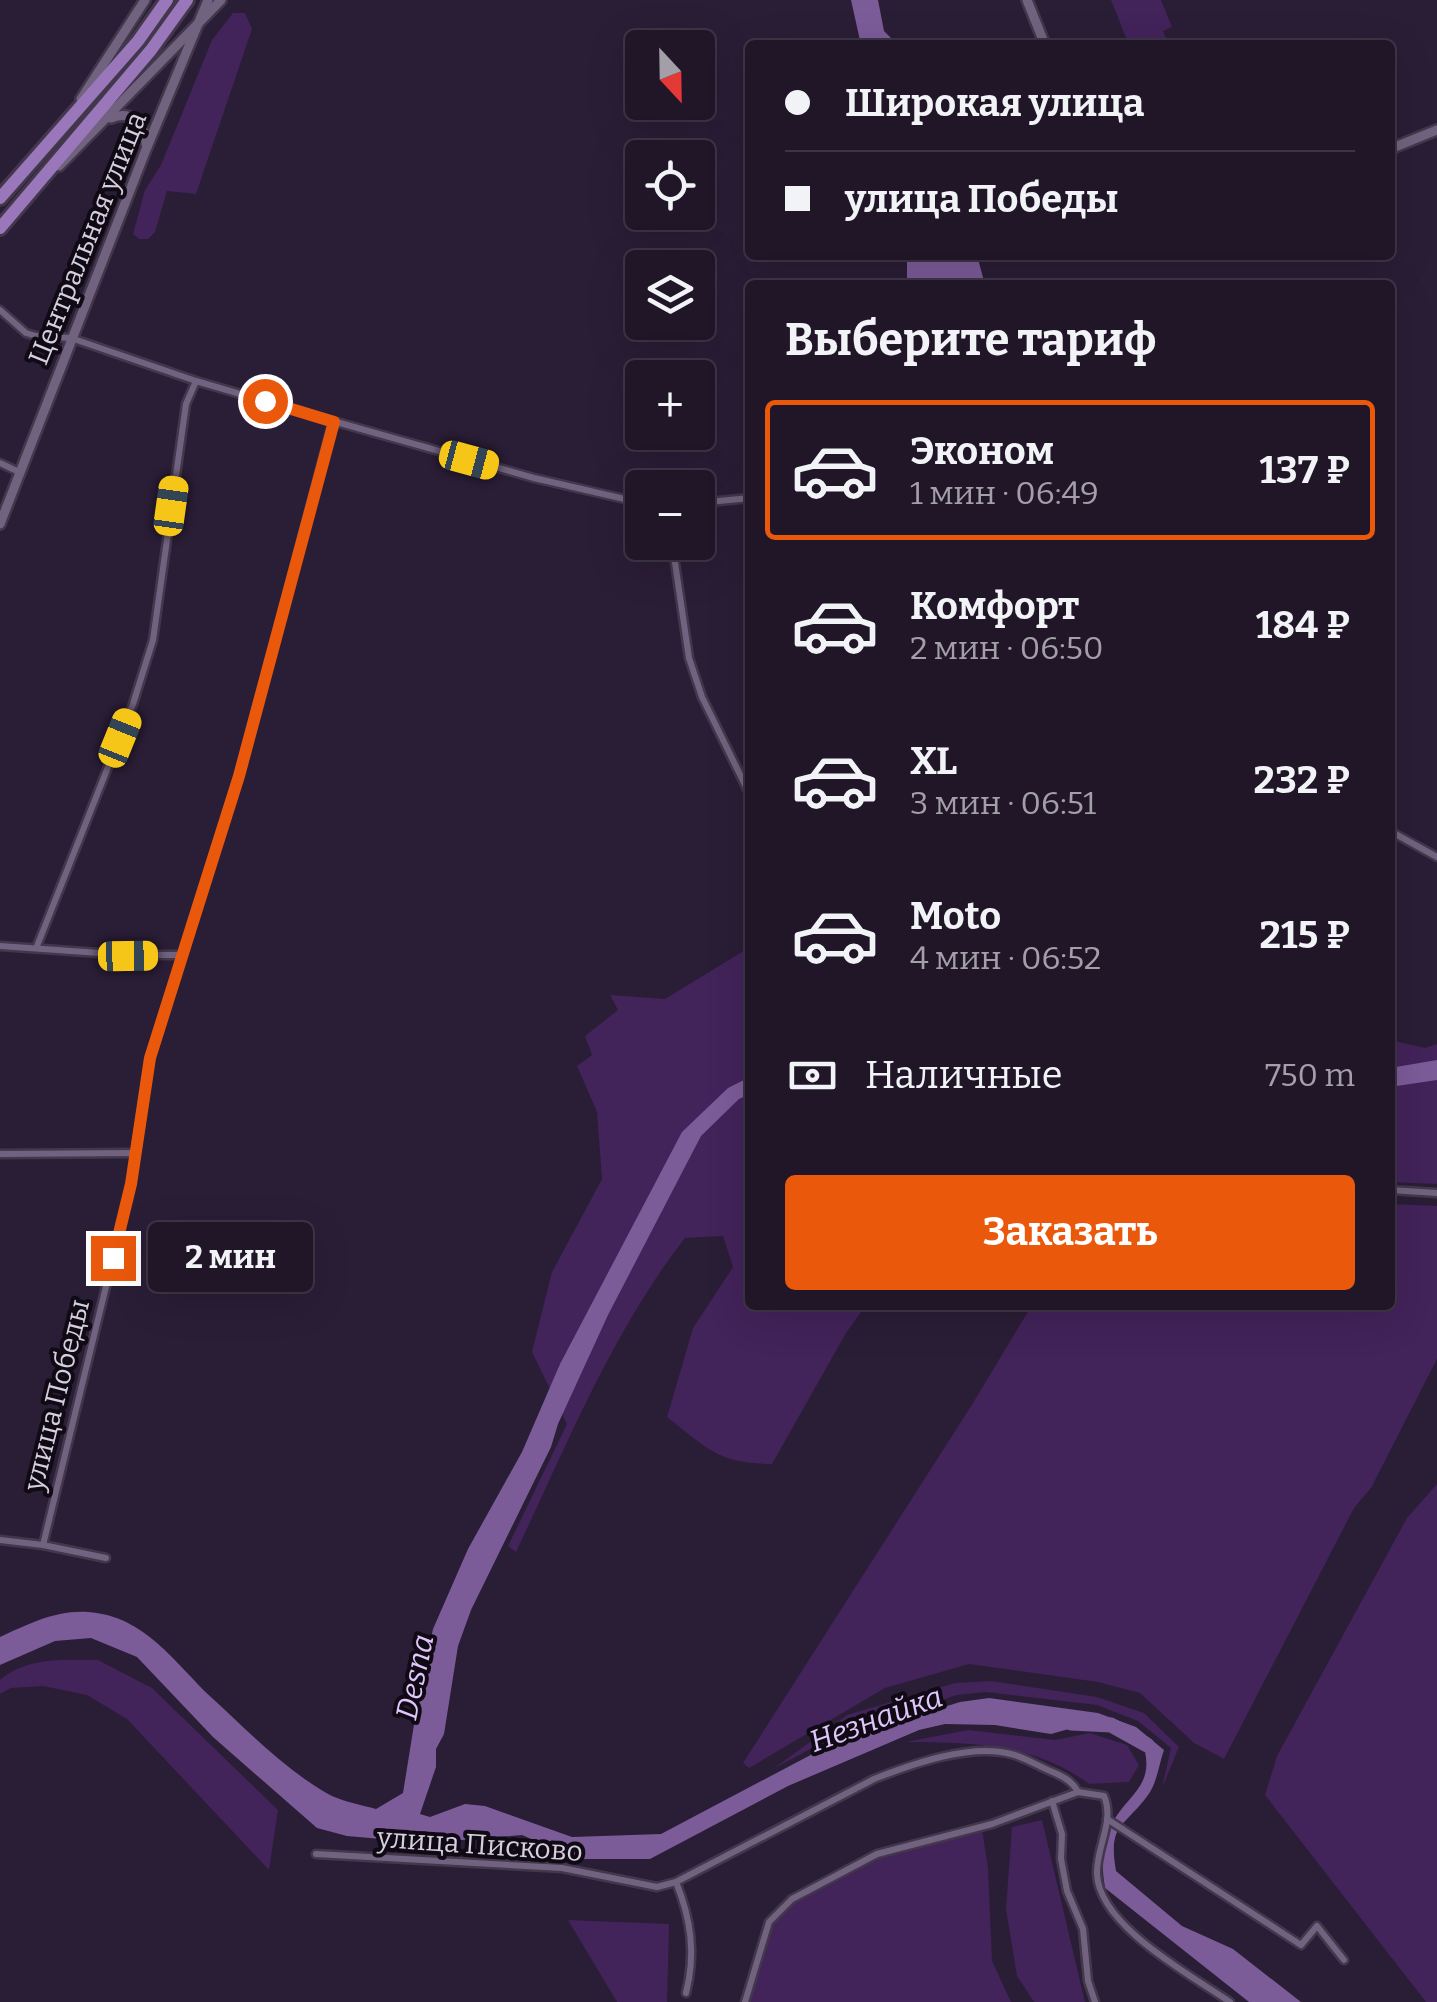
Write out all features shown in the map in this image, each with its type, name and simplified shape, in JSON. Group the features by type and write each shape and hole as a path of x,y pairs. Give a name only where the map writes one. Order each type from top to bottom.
{"highway":[{"path":"0,198 138,41 167,0"},
{"path":"0,228 151,50 187,0"}],"street":[{"path":"60,130 145,0"},
{"path":"198,27 208,0"},
{"path":"25,200 221,0"},
{"path":"1027,0 1043,40"},
{"name":"Центральная улица","path":"0,524 198,27"},
{"path":"104,122 124,114 134,118 145,134 145,152"},
{"path":"1395,148 1437,130"},
{"path":"0,310 26,333 71,338 334,422 518,474 625,499"},
{"path":"37,946 133,704 153,640 186,404 196,381"},
{"name":"улица Победы","path":"43,1545 126,1203 150,1058 239,776 334,422"},
{"path":"0,463 19,472"},
{"path":"715,501 745,498"},
{"path":"675,560 689,658 702,697 745,785"},
{"path":"1395,834 1437,856"},
{"path":"0,946 128,956 180,955"},
{"path":"0,1154 134,1153"},
{"path":"1395,1190 1437,1193"},
{"path":"0,1540 106,1558"},
{"name":"улица Писково","path":"316,1854 562,1868 657,1887 676,1882 874,1779 905,1766 959,1754 1009,1753 1065,1778 1078,1792 1104,1796 1110,1820"},
{"path":"745,2002 769,1922 792,1899 876,1854 992,1824 1078,1792"},
{"path":"1052,1802 1062,1834 1060,1859 1067,1891 1083,1929 1088,1981 1095,2002"},
{"path":"1230,2002 1126,1927 1106,1904 1097,1874 1110,1820 1301,1945 1317,1926 1344,1960"},
{"path":"676,1882 687,1910 692,1948 686,1993"}],"shaded area":[{"path":"851,0 878,0 884,31 893,40 860,40"},
{"path":"1111,0 1161,0 1172,27 1163,31 1167,40 1127,40"},
{"path":"233,13 245,13 252,29 196,194 167,191 155,232 148,239 139,239 133,234 145,190 161,165 212,40"},
{"path":"907,260 978,260 984,280 907,280"},
{"path":"745,950 745,1310 862,1310 772,1464 726,1457 704,1446 667,1417 693,1328 733,1267 723,1236 685,1238 613,1350 516,1552 508,1546 567,1424 532,1352 552,1272 602,1179 597,1112 577,1066 592,1055 585,1036 618,1010 610,995 665,999"},
{"path":"1395,1041 1425,1048 1437,1044 1437,1184 1395,1182"},
{"path":"1437,1060 1437,1080 1395,1086 1395,1067"},
{"path":"745,1080 745,1096 701,1136 608,1315 551,1447 471,1610 458,1646 444,1734 436,1749 436,1767 420,1814 430,1817 465,1804 485,1806 572,1837 661,1834 839,1740 960,1702 989,1698 1098,1713 1136,1727 1164,1750 1151,1790 1116,1835 1116,1871 1182,1926 1233,1949 1301,2002 1249,2002 1105,1888 1103,1860 1108,1833 1146,1771 1142,1741 1113,1725 1090,1723 1051,1734 995,1725 945,1724 919,1730 788,1786 650,1859 577,1859 522,1835 426,1843 347,1836 317,1828 213,1737 137,1657 91,1638 55,1641 0,1665 0,1637 64,1613 108,1615 157,1643 254,1738 315,1786 337,1798 376,1809 403,1793 433,1629 468,1549 522,1452 560,1364 682,1132 728,1088"},
{"path":"1395,1204 1437,1206 1437,1359 1371,1488 1354,1508 1224,1759 1194,1743 1140,1693 1098,1682 969,1664 885,1688 749,1768 743,1763 1029,1310 1395,1310"},
{"path":"1437,1484 1437,2002 1426,2002 1265,1795 1277,1756 1407,1518"},
{"path":"98,1660 152,1688 278,1810 269,1870 127,1719 87,1695 43,1686 11,1688 0,1694 0,1680 22,1667 46,1661"},
{"path":"991,1681 1097,1697 1144,1713 1179,1747 1162,1788 1171,1748 1138,1721 1097,1705 985,1692 957,1695 840,1733 773,1769 847,1715 955,1683"},
{"path":"968,1730 1055,1740 1090,1733 1127,1745 1139,1765 1129,1782 1089,1784 1025,1753 978,1745 906,1742"},
{"path":"1042,1820 1085,2002 1034,2002 1017,1976 1006,1909 1012,1827"},
{"path":"982,1829 988,1868 992,1961 1011,2002 744,2002 777,1915 846,1866 899,1845"},
{"path":"568,1920 669,1924 667,2002 617,2002"}],"waterway":[{"name":"Незнайка","path":"1071,1723 1111,1725 1147,1745"}],"route":[{"path":"113,1258 131,1184 150,1058 239,776 334,422 265,401"}],"water label":[{"name":"Desna","path":"415,1677"}]}
